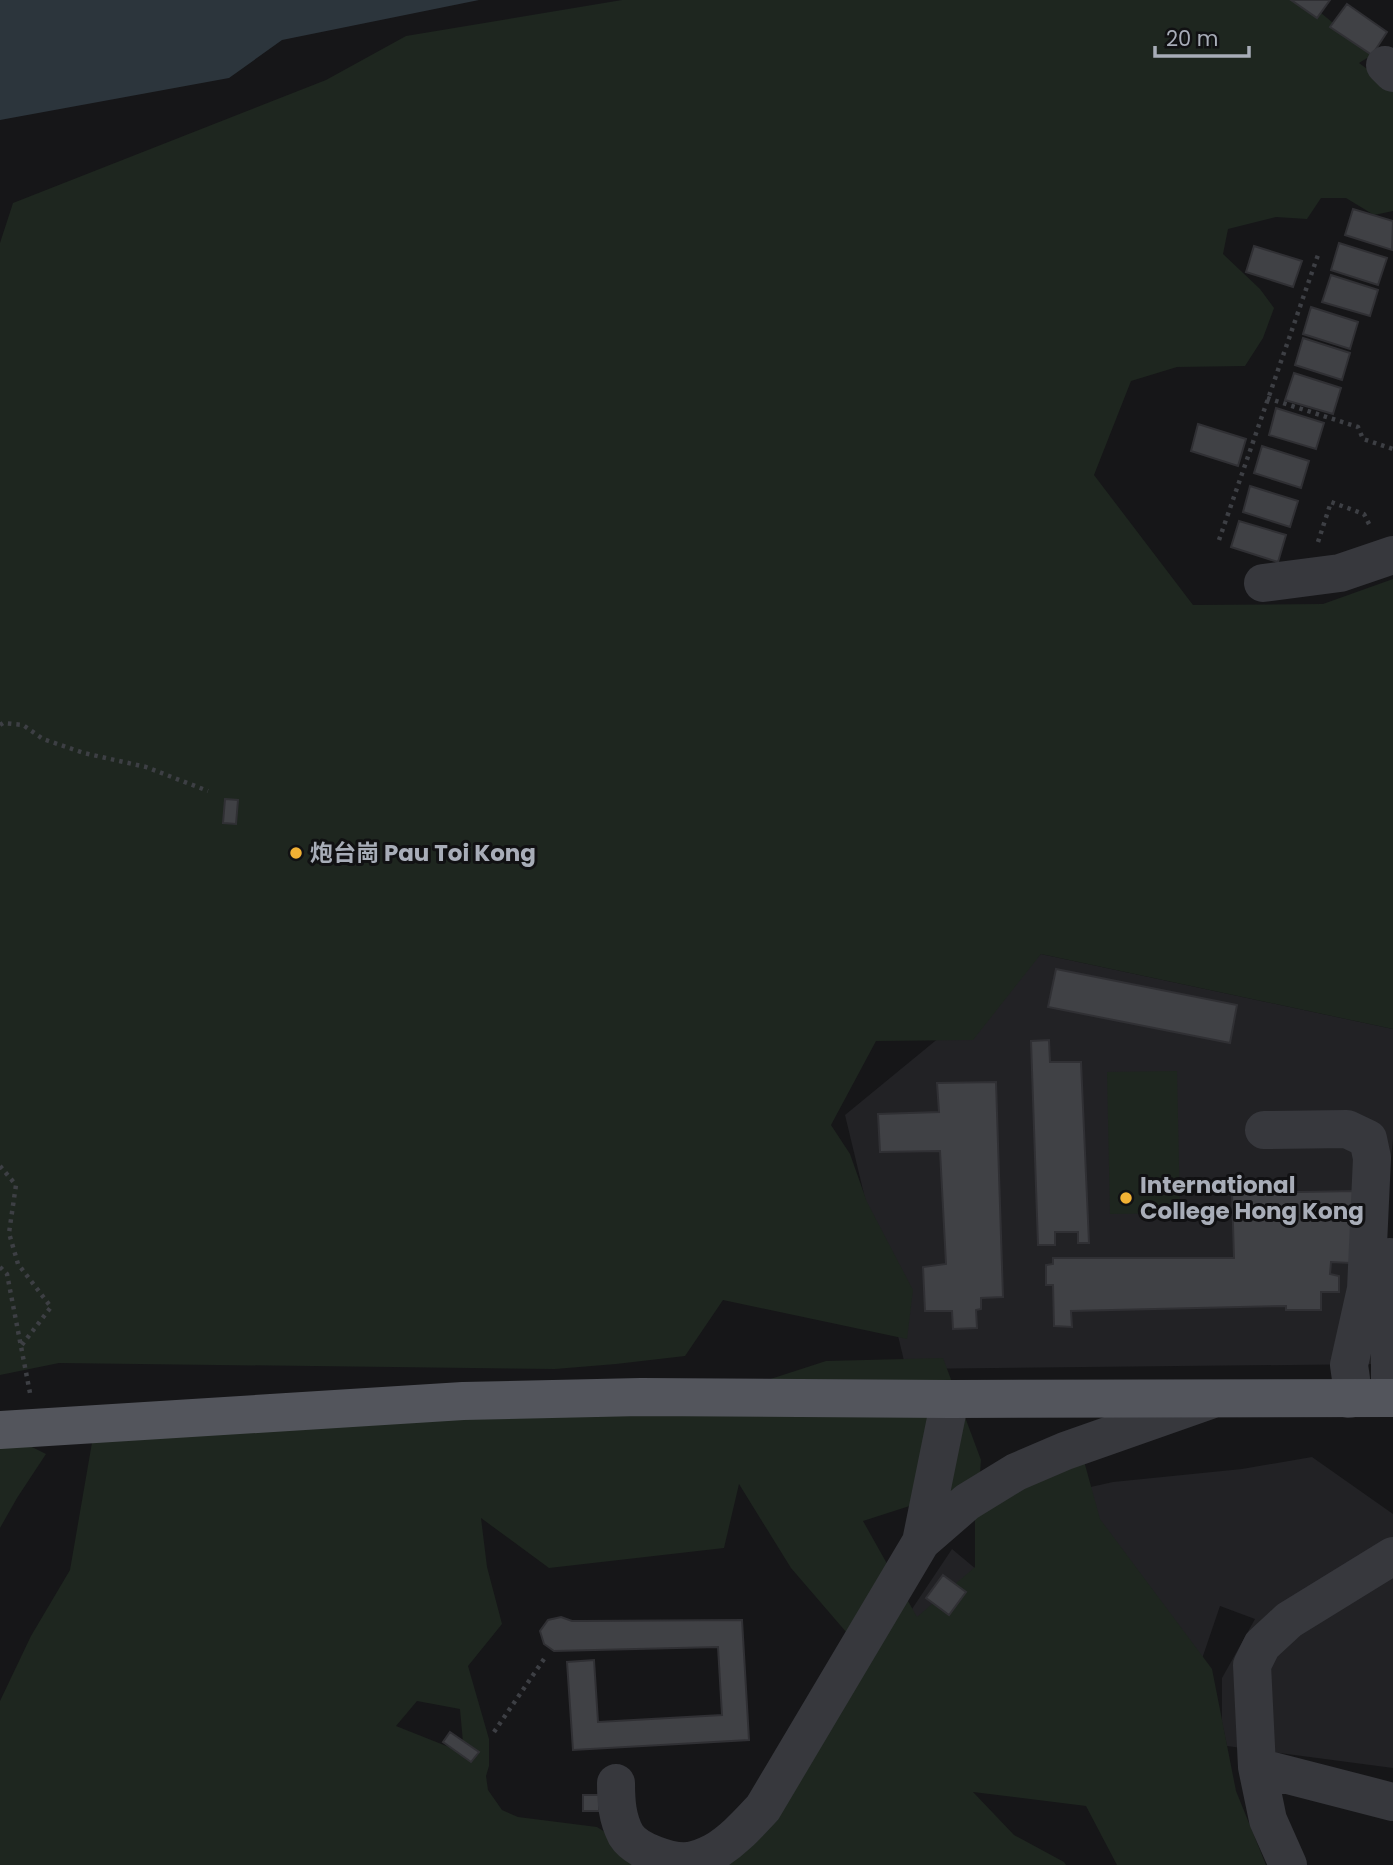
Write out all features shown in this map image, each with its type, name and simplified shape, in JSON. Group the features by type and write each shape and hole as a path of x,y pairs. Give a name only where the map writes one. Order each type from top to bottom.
{"main road":[{"path":"18,1429 463,1401 641,1397 1212,1400 1391,1398"}],"lane":[{"path":"1263,583 1339,573 1389,556"},
{"path":"1264,1130 1347,1129 1368,1139 1372,1158 1366,1289 1349,1365 1349,1399"},
{"path":"1391,1398 1389,1260 1393,1227"},
{"path":"921,1542 950,1399"},
{"path":"616,1783 616,1809 627,1837 646,1852 689,1861 713,1853 741,1831 763,1808 921,1542 967,1502 1016,1472 1065,1451 1212,1400"},
{"path":"1288,1865 1268,1819 1257,1767 1252,1665 1262,1644 1289,1620 1393,1556"},
{"path":"1257,1767 1393,1802"}],"path":[{"path":"1219,540 1319,253"},
{"path":"1267,398 1358,427 1363,439 1393,449"},
{"path":"1317,547 1331,502 1364,514 1389,556"},
{"path":"0,725 23,724 43,739 84,753 146,767 208,791"},
{"path":"0,1166 16,1185 9,1233 18,1264 51,1307 21,1346"},
{"path":"0,1267 7,1274 21,1346 18,1429"},
{"path":"494,1732 544,1659"}],"shaded area":[{"path":"0,0 479,0 282,40 229,78 0,120"},
{"path":"622,0 1310,0 1321,13 1372,55 1359,63 1393,88 1393,211 1374,215 1346,198 1321,198 1307,219 1276,217 1228,229 1223,254 1260,289 1274,308 1263,338 1245,366 1177,367 1131,381 1094,475 1193,605 1323,604 1393,579 1393,1029 1041,954 973,1040 876,1041 831,1125 850,1154 867,1202 913,1290 907,1339 723,1300 685,1356 616,1364 555,1369 59,1363 0,1375 0,243 13,203 326,80 406,36"},
{"name":"International College Hong Kong","path":"1041,954 1393,1029 1393,1139 1381,1256 1378,1364 906,1369 845,1115"},
{"path":"1177,1071 1180,1213 1110,1214 1107,1072"},
{"path":"943,1358 981,1460 980,1473 1084,1461 1100,1519 1212,1669 1236,1791 1266,1865 1117,1865 1086,1806 973,1792 1014,1835 1066,1865 721,1865 859,1647 791,1568 739,1484 724,1548 549,1568 481,1518 487,1567 502,1624 468,1666 489,1739 489,1766 486,1776 488,1790 502,1810 518,1817 597,1827 657,1865 0,1865 0,1701 31,1636 70,1570 94,1431 324,1393 657,1416 826,1361","holes":["953,1492 975,1509 975,1567 917,1617 863,1521","417,1701 460,1709 464,1753 396,1726"]},
{"path":"16,1439 46,1454 0,1528 0,1440"},
{"path":"1312,1457 1393,1514 1393,1768 1227,1746 1222,1722 1222,1678 1255,1619 1220,1606 1190,1694 1046,1497 1113,1482 1242,1469"},
{"path":"952,1549 995,1585 945,1653 904,1621"}],"building":[{"path":"1291,0 1330,0 1317,18"},
{"path":"1347,4 1387,32 1372,55 1330,27"},
{"path":"1353,209 1393,221 1392,250 1345,235"},
{"path":"1339,243 1387,258 1378,285 1331,270"},
{"path":"1254,246 1302,261 1293,287 1246,272"},
{"path":"1331,275 1378,290 1370,316 1322,302"},
{"path":"1311,307 1358,322 1350,349 1303,334"},
{"path":"1303,338 1350,353 1342,380 1295,365"},
{"path":"1294,373 1341,388 1333,414 1285,400"},
{"path":"1276,408 1324,423 1316,449 1269,435"},
{"path":"1198,424 1246,439 1238,466 1191,451"},
{"path":"1262,446 1309,461 1301,488 1254,473"},
{"path":"1250,486 1298,501 1290,527 1243,512"},
{"path":"1239,521 1286,535 1278,562 1231,547"},
{"path":"225,799 238,800 236,824 223,823"},
{"path":"1056,969 1237,1005 1230,1043 1048,1007"},
{"path":"1049,1040 1050,1062 1081,1062 1089,1243 1078,1243 1078,1232 1055,1232 1055,1245 1038,1245 1031,1041"},
{"path":"996,1082 1003,1297 981,1298 981,1309 976,1310 977,1328 953,1329 952,1311 925,1311 923,1267 946,1264 940,1151 880,1152 878,1114 939,1112 937,1083"},
{"path":"1356,1191 1350,1263 1331,1262 1330,1274 1339,1276 1339,1292 1321,1292 1321,1310 1286,1310 1286,1306 1071,1311 1072,1327 1054,1326 1053,1285 1046,1285 1046,1265 1053,1264 1053,1258 1234,1258 1232,1193"},
{"path":"943,1575 966,1592 949,1615 926,1598"},
{"path":"561,1617 572,1621 742,1620 749,1740 573,1750 567,1662 594,1660 598,1722 722,1715 718,1647 554,1651 544,1644 540,1631 548,1620"},
{"path":"450,1732 479,1752 471,1762 443,1742"},
{"path":"583,1795 599,1795 599,1811 583,1811"}],"place":[{"name":"炮台崗 Pau Toi Kong","path":"296,853"},
{"name":"International College Hong Kong","path":"1126,1198"}]}
